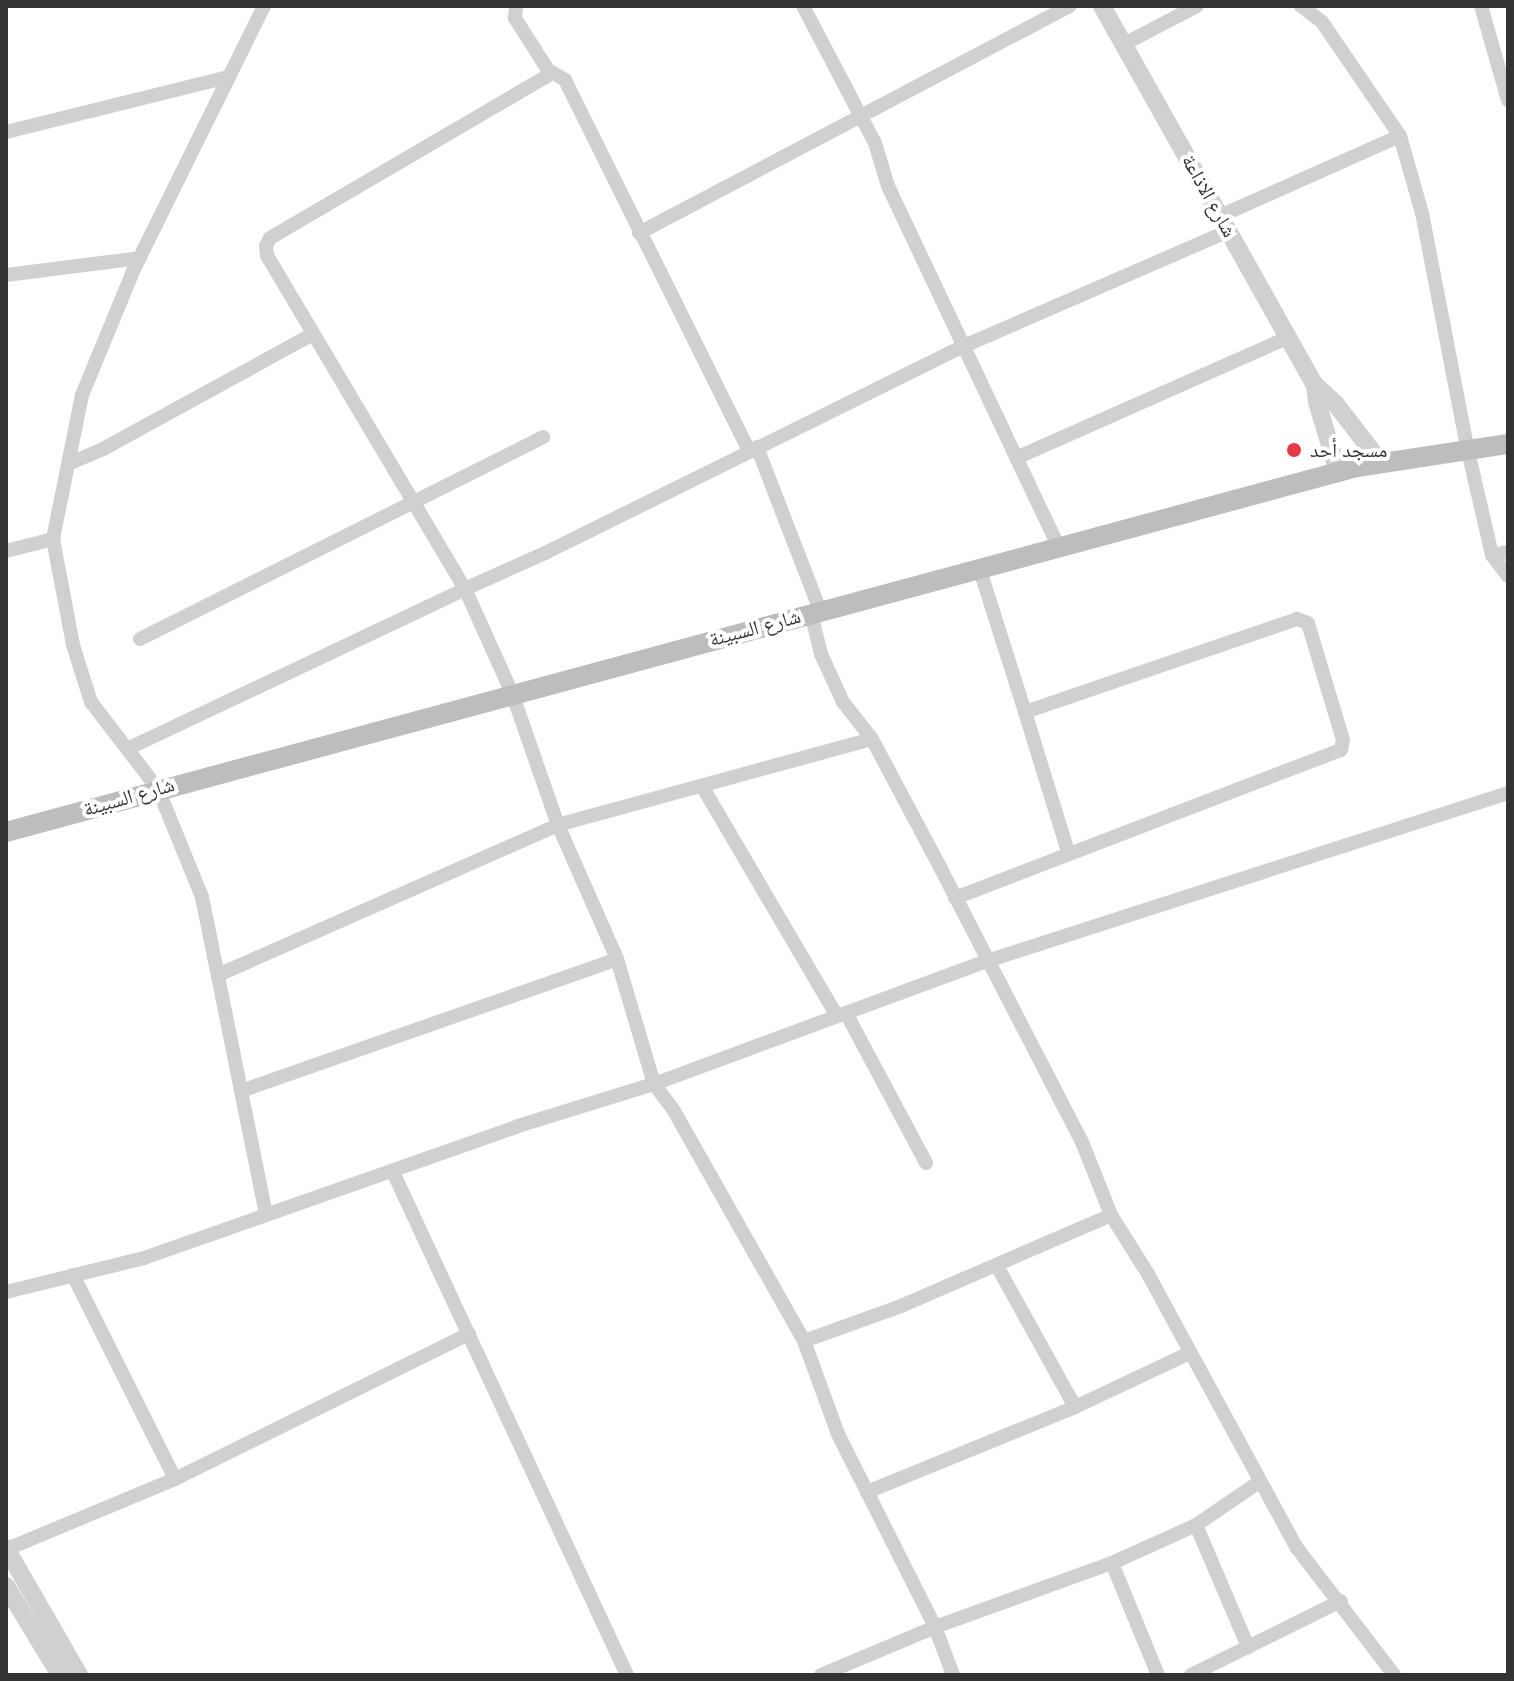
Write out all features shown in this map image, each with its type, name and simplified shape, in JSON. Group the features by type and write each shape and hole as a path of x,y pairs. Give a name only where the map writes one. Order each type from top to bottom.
{"main road":[{"name":"شارع السبينة","path":"6,830 1338,472 1508,444"}],"street":[{"path":"264,6 140,258 82,395 53,539 73,645 91,702 158,789 202,897 266,1213"},
{"path":"516,6 515,18 548,70 565,80 639,233 753,449 816,612 821,654 843,702 857,724 872,739 1082,1142 1111,1215 1297,1548 1341,1601 1394,1675"},
{"path":"803,6 875,143 888,186 1058,546"},
{"path":"639,233 1070,6"},
{"name":"شارع الاذاعة","path":"1102,6 1315,385 1335,403 1381,463"},
{"path":"1124,44 1197,6"},
{"path":"1301,6 1322,22 1400,136 1422,213 1468,451 1492,555 1508,576"},
{"path":"1481,6 1508,100"},
{"path":"548,70 546,77 270,238 267,255 465,589 512,693 558,825 617,959 654,1084 674,1111 804,1341 838,1434 935,1627 953,1675"},
{"path":"6,132 229,77"},
{"path":"127,749 545,553 1400,136"},
{"path":"6,275 140,258"},
{"path":"68,464 313,334"},
{"path":"1016,458 1289,337"},
{"name":"شارع الاذاعة","path":"1315,385 1317,402 1338,472"},
{"path":"140,639 543,437"},
{"path":"6,551 53,539"},
{"path":"1492,555 1508,552"},
{"path":"979,567 1068,852"},
{"path":"955,898 1068,852 1341,750 1343,740 1308,623 1297,619 1025,712"},
{"path":"218,975 558,825 872,739"},
{"path":"702,786 842,1015 926,1163"},
{"path":"6,1292 144,1258 518,1126 654,1084 987,961 1508,793"},
{"path":"241,1091 617,959"},
{"path":"393,1172 627,1675"},
{"path":"804,1341 997,1266 1111,1215"},
{"path":"997,1266 1075,1407"},
{"path":"73,1275 175,1479"},
{"path":"79,1675 6,1548 175,1479 469,1334"},
{"path":"867,1492 1075,1407 1190,1353"},
{"path":"821,1675 935,1627 1112,1563 1196,1525 1259,1482"},
{"path":"1196,1525 1248,1647"},
{"path":"1112,1563 1158,1675"},
{"path":"6,1586 60,1675"},
{"path":"1191,1675 1341,1601"}],"place":[{"name":"مسجد أحد","path":"1294,450"}]}
